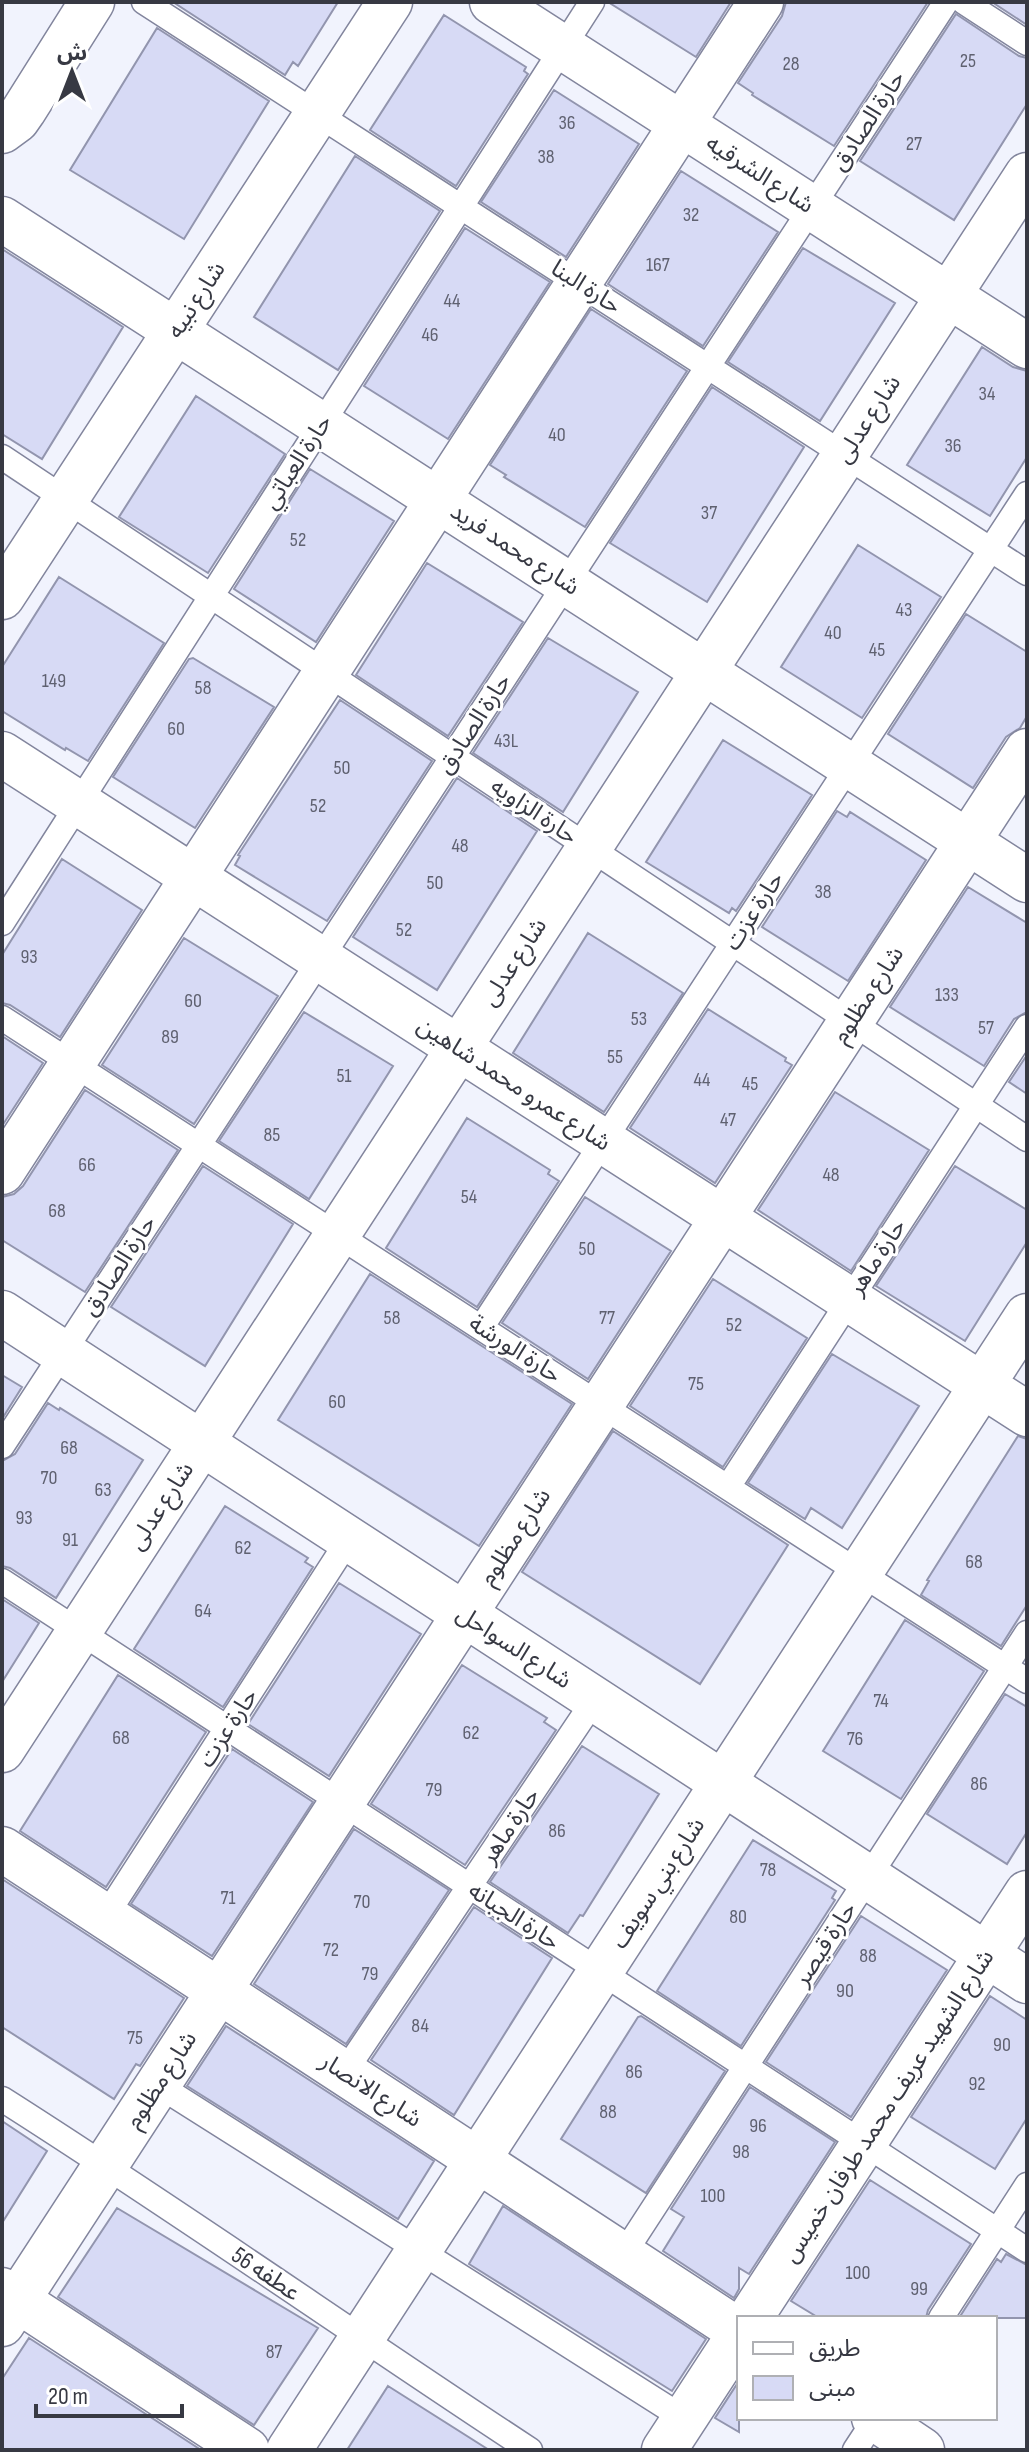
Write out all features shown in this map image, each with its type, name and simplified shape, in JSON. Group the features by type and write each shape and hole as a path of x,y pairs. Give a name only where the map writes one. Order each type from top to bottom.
{"street":[{"path":"2,131 24,110 92,2"},
{"name":"شارع نبيه","path":"2,597 390,2"},
{"name":"شارع الشرقيه","path":"492,2 1027,346"},
{"path":"2,1172 761,2"},
{"name":"شارع عدلى","path":"2,1750 1027,175"},
{"name":"شارع محمد فريد","path":"2,219 1027,880"},
{"name":"شارع مظلوم","path":"7,2305 106,2165 1027,751"},
{"name":"شارع عمرو محمد شاهين","path":"2,754 1027,1414"},
{"name":"شارع السواحل","path":"2,1313 1027,1981"},
{"name":"شارع بني سويف","path":"289,2450 1027,1316"},
{"name":"شارع الانصار","path":"2,1849 737,2332"},
{"name":"شارع الشهيد عريف محمد طرفان خميس","path":"751,2316 1027,1893"},
{"path":"7,2305 247,2450"},
{"path":"674,2434 737,2336"},
{"path":"878,2420 922,2450"}],"lane":[{"name":"حارة البنا","path":"144,2 1027,573"},
{"name":"حارة العباتي","path":"2,923 592,2"},
{"name":"حارة الصادق","path":"2,1446 946,2"},
{"path":"964,2 1027,43"},
{"name":"حارة الزاويه","path":"2,457 1027,1139"},
{"name":"حارة عزت","path":"481,1328 1027,494"},
{"name":"حارة الورشة","path":"2,1018 1027,1681"},
{"name":"حارة ماهر","path":"728,1487 1027,1027"},
{"name":"حارة عزت","path":"105,1917 349,1539"},
{"name":"حارة الجبانه","path":"2,1581 1027,2250"},
{"name":"حارة قيصر","path":"623,2255 1027,1633"},
{"name":"حارة ماهر","path":"344,2073 595,1699"},
{"path":"158,2085 419,2251 674,2434"},
{"name":"عطفه 56","path":"2,2099 106,2165 530,2450"},
{"path":"942,2316 1027,2185"},
{"path":"855,2450 874,2420"}],"building":[{"path":"173,2 338,2 298,66 293,62 285,75"},
{"path":"608,2 731,2 696,57"},
{"path":"786,2 928,2 834,146 738,83 782,16"},
{"path":"992,2 1027,2 1027,25"},
{"path":"956,14 1019,56 1027,58 1027,104 954,220 860,161"},
{"path":"444,15 526,67 524,71 528,74 456,186 370,130"},
{"path":"157,28 269,101 184,239 70,170"},
{"path":"554,90 639,144 566,257 481,202"},
{"path":"355,156 440,211 338,370 254,317"},
{"path":"681,171 778,232 703,346 608,284"},
{"path":"465,228 550,282 448,439 364,386"},
{"path":"803,248 895,303 820,421 728,362"},
{"path":"2,249 123,327 42,459 2,434"},
{"path":"591,309 687,371 585,527 490,465"},
{"path":"982,347 1013,367 1027,371 1027,457 990,516 907,465"},
{"path":"712,387 804,447 707,602 610,543"},
{"path":"196,396 285,454 208,573 119,517"},
{"path":"310,469 394,521 316,642 234,589"},
{"path":"858,545 941,597 862,718 781,667"},
{"path":"427,563 523,622 448,736 356,675"},
{"path":"59,577 164,643 88,761 2,711 2,667"},
{"path":"966,614 1027,652 1027,716 1020,728 1006,737 973,788 888,734"},
{"path":"548,638 638,692 563,812 473,753"},
{"path":"193,658 274,707 195,828 113,777 189,659"},
{"path":"340,700 432,761 327,921 235,865 238,855"},
{"path":"723,740 812,795 736,911 732,908 729,913 646,862"},
{"path":"457,778 537,831 437,990 353,937"},
{"path":"837,811 847,817 850,812 926,860 848,981 762,927"},
{"path":"62,859 142,910 60,1037 2,1003 2,955"},
{"path":"968,887 1027,923 1027,1012 1014,1019 984,1066 890,1007"},
{"path":"588,933 683,993 604,1112 513,1053"},
{"path":"184,938 278,996 194,1124 102,1065"},
{"path":"708,1009 786,1058 785,1061 792,1065 715,1183 630,1128"},
{"path":"304,1012 393,1066 309,1199 219,1141"},
{"path":"2,1036 43,1063 2,1126"},
{"path":"1027,1055 1027,1094 1009,1082"},
{"path":"85,1090 178,1150 85,1292 2,1240 2,1197 14,1194 23,1186"},
{"path":"835,1092 929,1150 851,1271 758,1210"},
{"path":"467,1118 550,1170 548,1174 559,1181 477,1307 386,1248"},
{"path":"203,1166 293,1224 205,1366 111,1307"},
{"path":"955,1166 1027,1210 1027,1242 965,1341 876,1286"},
{"path":"585,1197 671,1251 588,1379 502,1323"},
{"path":"370,1274 572,1404 479,1546 278,1420"},
{"path":"713,1279 807,1338 723,1467 630,1406"},
{"path":"832,1354 919,1406 842,1528 811,1508 805,1519 748,1483"},
{"path":"2,1375 22,1387 2,1419"},
{"path":"48,1403 143,1460 56,1598 2,1566 2,1461 15,1454"},
{"path":"613,1431 788,1545 700,1684 522,1572"},
{"path":"1018,1436 1027,1439 1027,1605 1001,1646 921,1595 927,1580"},
{"path":"225,1506 308,1558 305,1562 313,1567 223,1707 134,1649"},
{"path":"339,1583 421,1634 329,1776 248,1724"},
{"path":"2,1599 39,1623 2,1682"},
{"path":"905,1620 984,1671 901,1799 823,1751"},
{"path":"462,1665 547,1718 544,1722 556,1730 465,1865 371,1804"},
{"path":"118,1675 206,1732 106,1887 20,1831"},
{"path":"1005,1694 1027,1707 1027,1832 1007,1864 927,1814"},
{"path":"582,1746 659,1794 583,1916 580,1915 568,1933 490,1882"},
{"path":"232,1749 313,1802 212,1956 131,1904"},
{"path":"354,1829 449,1890 346,2044 254,1984"},
{"path":"753,1840 836,1891 832,1898 835,1900 741,2046 657,1991"},
{"path":"2,1879 184,1998 140,2066 136,2064 114,2099 2,2027"},
{"path":"474,1907 552,1958 454,2115 371,2060"},
{"path":"861,1916 947,1970 851,2117 766,2062"},
{"path":"990,1996 1027,2020 1027,2118 995,2169 911,2117"},
{"path":"641,2016 725,2071 646,2193 561,2139"},
{"path":"226,2026 434,2161 398,2219 187,2086"},
{"path":"750,2087 835,2142 749,2274 739,2268 739,2289 734,2298 663,2251 684,2217 671,2209"},
{"path":"2,2121 47,2151 2,2223"},
{"path":"870,2180 971,2244 926,2316 816,2316 791,2301"},
{"path":"503,2206 706,2339 672,2391 469,2264"},
{"path":"117,2208 318,2328 254,2425 58,2297"},
{"path":"1006,2254 1027,2265 1027,2318 960,2316 997,2259 1001,2262"},
{"path":"29,2338 201,2450 2,2450 2,2379"},
{"path":"737,2384 739,2432 715,2418"},
{"path":"388,2386 489,2450 347,2450"}]}
